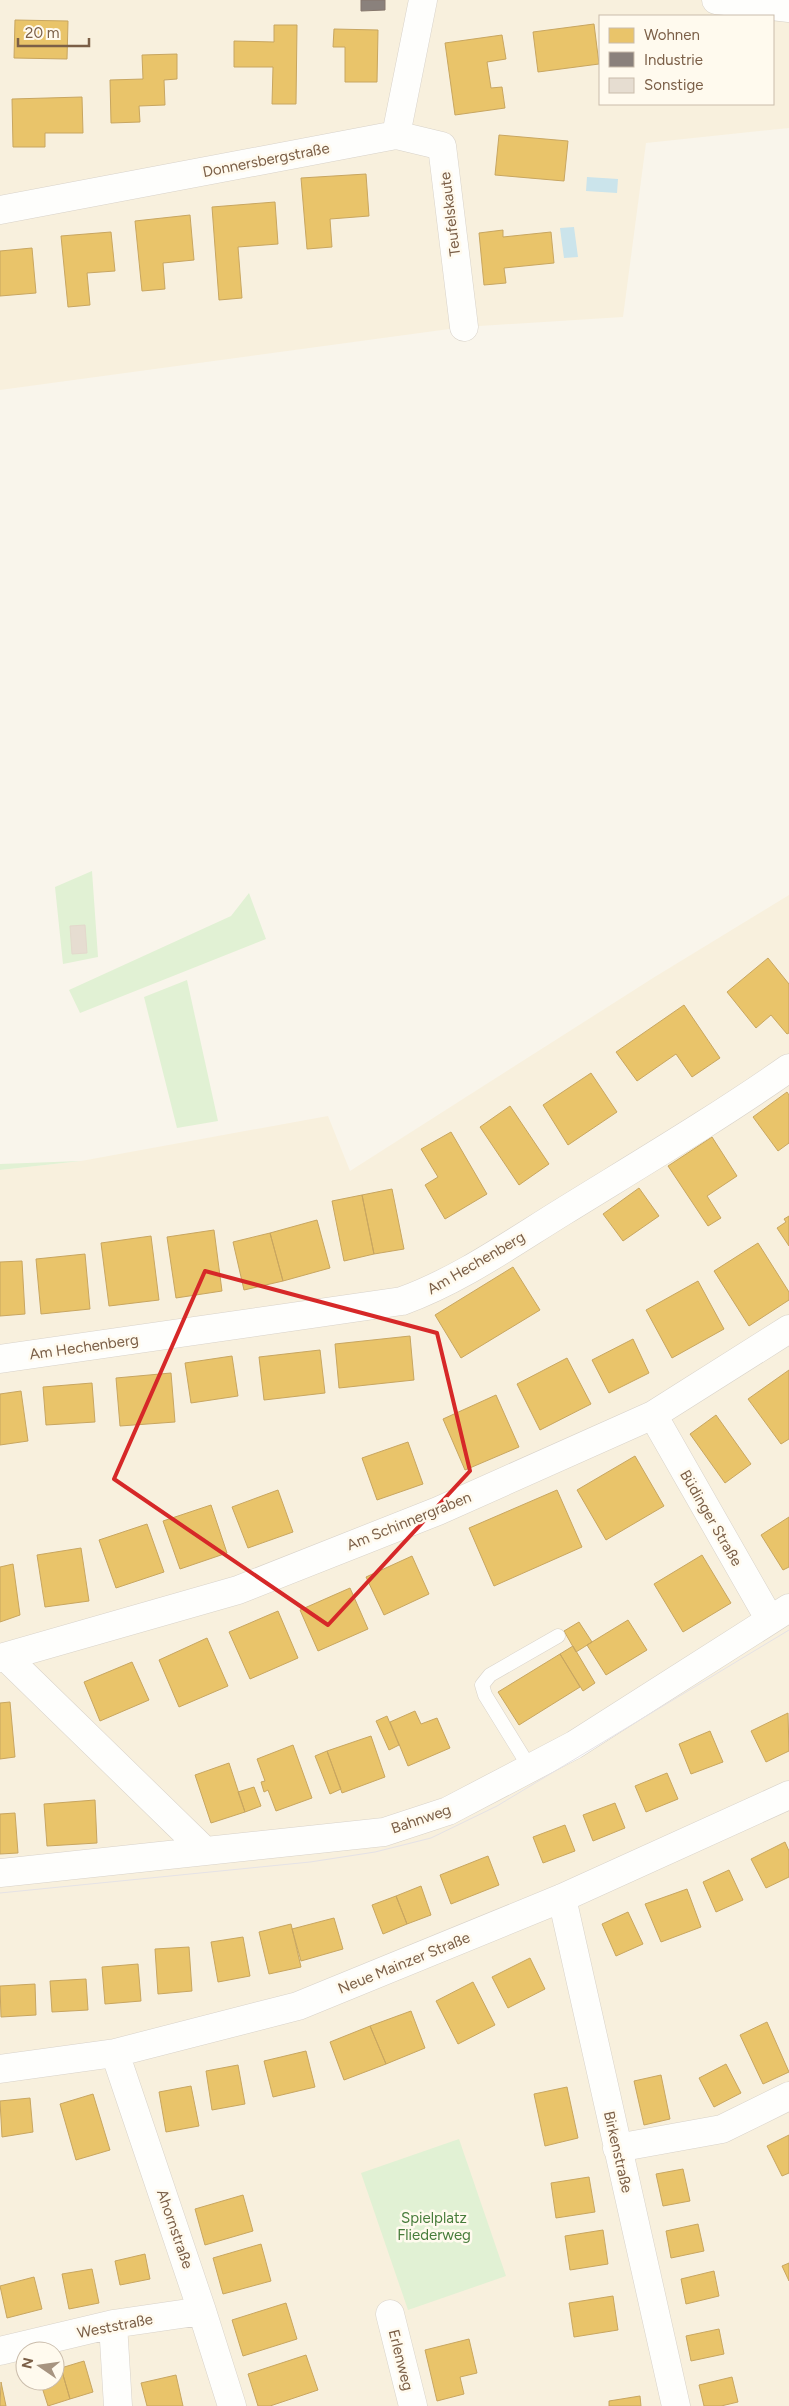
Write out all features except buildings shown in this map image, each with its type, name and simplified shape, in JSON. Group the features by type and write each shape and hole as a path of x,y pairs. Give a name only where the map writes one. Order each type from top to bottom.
{"street":[{"path":"396,135 422,0"},
{"path":"716,0 789,8"},
{"name":"Donnersbergstraße","path":"0,210 396,135"},
{"name":"Teufelskaute","path":"396,135 442,146 464,327"},
{"name":"Am Hechenberg","path":"0,1359 402,1302 435,1289 487,1258 733,1107 789,1068"},
{"name":"Am Schinnergraben","path":"3,1658 238,1590 438,1511 653,1415 789,1329"},
{"name":"Büdinger Straße","path":"653,1415 779,1614"},
{"name":"Bahnweg","path":"0,1874 384,1832 448,1811 574,1745 779,1614"},
{"name":"Am Schinnergraben","path":"3,1658 206,1851"},
{"name":"Neue Mainzer Straße","path":"0,2069 115,2053 298,2006 562,1898 789,1795"},
{"name":"Birkenstraße","path":"562,1898 676,2406"},
{"name":"Ahornstraße","path":"115,2053 202,2310 232,2406"},
{"path":"617,2148 722,2129 789,2096"},
{"name":"Weststraße","path":"0,2351 113,2324 202,2310"},
{"name":"Erlenweg","path":"390,2314 413,2406"},
{"path":"113,2324 118,2406"}],"lane":[{"path":"530,1768 486,1695 482,1685 490,1675 558,1636"}],"highlighted area":[{"path":"205,1271 437,1333 470,1471 328,1625 114,1479"}],"shaded area":[{"path":"0,0 789,0 789,128 646,143 623,317 464,327 0,390"},
{"path":"789,895 789,2406 0,2406 0,1170 81,1161 328,1116 350,1171 653,978"}],"green space":[{"path":"92,871 98,957 63,964 55,887"},
{"path":"249,893 266,939 80,1013 69,990 231,916"},
{"path":"187,980 218,1121 177,1128 144,997"},
{"path":"81,1161 0,1170 0,1164"},
{"name":"Spielplatz Fliederweg","path":"459,2139 506,2276 408,2310 361,2173"}],"water":[{"path":"587,177 618,179 617,193 586,191"},
{"path":"574,227 578,257 564,258 560,228"}],"tram line":[{"path":"0,1893 310,1862 375,1852 431,1838 497,1806 789,1630"}]}
